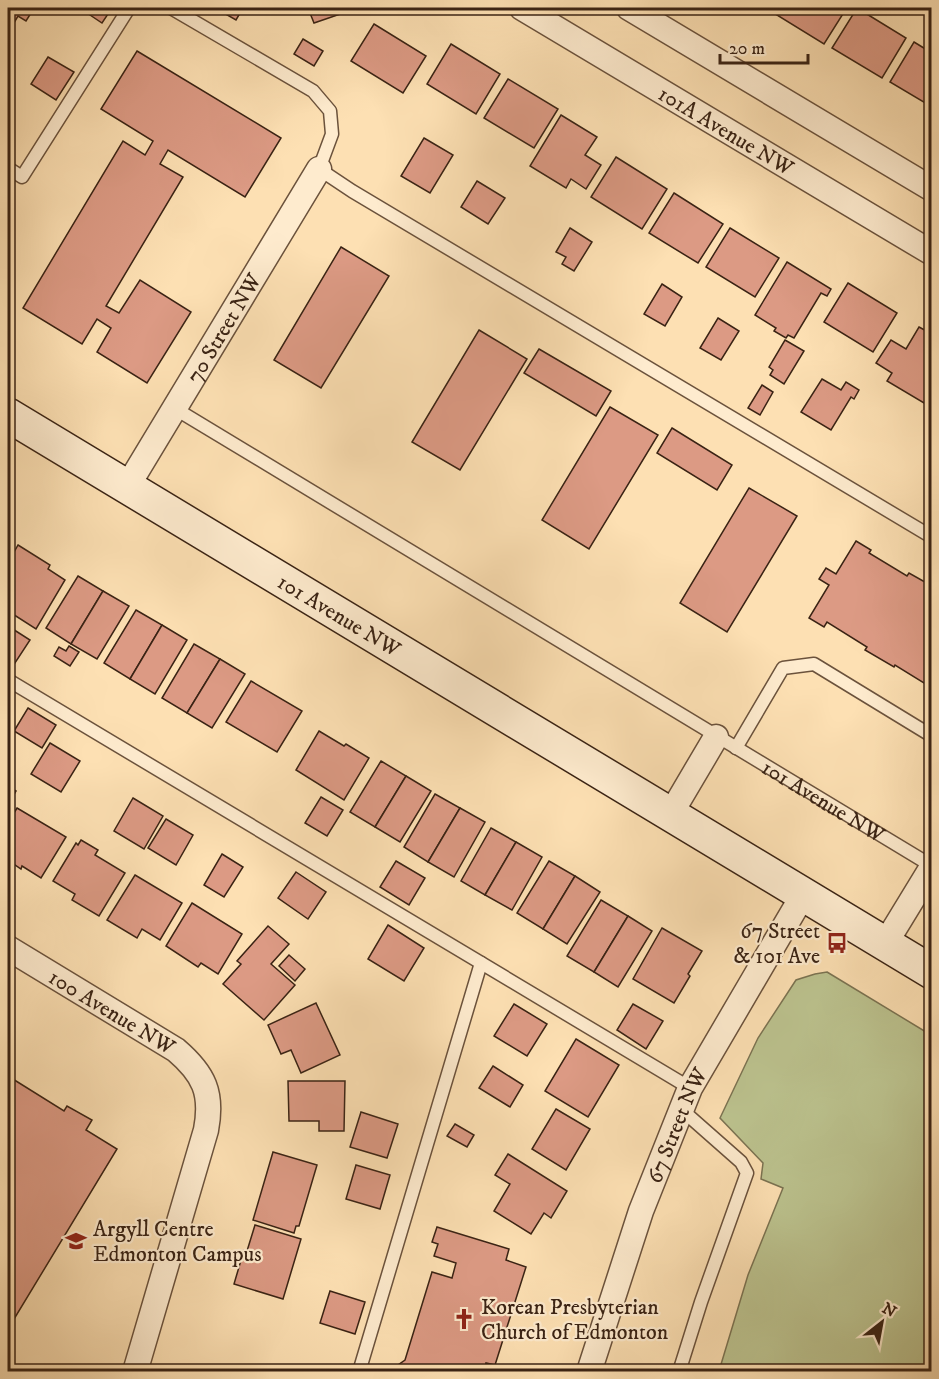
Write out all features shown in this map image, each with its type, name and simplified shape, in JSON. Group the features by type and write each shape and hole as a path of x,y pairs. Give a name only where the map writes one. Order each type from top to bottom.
{"main road":[{"name":"101 Avenue NW","path":"8,415 932,972"}],"street":[{"name":"101A Avenue NW","path":"522,8 932,253"},
{"path":"629,8 932,189"},
{"name":"70 Street NW","path":"127,487 319,169"},
{"path":"670,815 726,742"},
{"path":"885,944 932,866"},
{"name":"67 Street NW","path":"589,1371 641,1211 686,1099 803,895"},
{"name":"100 Avenue NW","path":"8,948 176,1050 198,1072 204,1085 209,1114 206,1131 135,1371"}],"lane":[{"path":"8,168 22,177 129,8"},
{"path":"171,8 313,91 330,111 332,134 319,169 362,197 932,537"},
{"name":"101 Avenue NW","path":"174,408 932,866"},
{"path":"726,742 783,668 814,664 932,736"},
{"path":"8,680 481,963 686,1099 741,1162 747,1173 679,1371"},
{"path":"359,1371 481,963"}],"green space":[{"path":"827,972 931,1035 931,1371 719,1371 748,1275 783,1188 761,1179 763,1163 720,1118 758,1038 796,980"}],"building":[{"path":"8,8 22,8 31,13 26,21 18,16 8,33"},
{"path":"87,8 112,8 102,23 84,11"},
{"path":"215,8 243,8 236,20"},
{"path":"308,8 355,8 355,9 314,23"},
{"path":"774,8 846,9 824,44 772,12"},
{"path":"857,8 906,38 882,78 832,48"},
{"path":"374,24 426,56 403,93 351,61"},
{"path":"303,39 323,51 314,66 294,54"},
{"path":"914,42 932,53 932,107 890,82"},
{"path":"451,44 500,74 476,114 427,84"},
{"path":"137,51 281,138 245,197 168,150 160,164 183,177 106,306 119,313 140,280 191,312 147,383 97,352 111,328 97,319 82,344 23,308 123,141 145,155 153,141 101,109"},
{"path":"48,57 74,72 56,100 31,84"},
{"path":"508,79 558,109 534,148 484,118"},
{"path":"561,115 597,137 585,155 601,165 586,189 571,179 566,188 530,166"},
{"path":"424,138 453,155 430,193 401,176"},
{"path":"616,157 667,189 642,229 591,197"},
{"path":"477,181 505,198 488,224 461,207"},
{"path":"674,193 723,224 698,263 649,233"},
{"path":"570,228 592,242 574,271 562,264 566,257 556,252"},
{"path":"730,228 779,258 755,297 706,267"},
{"path":"341,247 389,276 321,388 274,360"},
{"path":"787,262 831,289 827,296 821,293 794,338 788,335 786,338 774,331 776,328 755,315"},
{"path":"848,283 897,313 873,352 824,322"},
{"path":"662,284 682,297 665,326 644,314"},
{"path":"718,318 739,331 721,360 700,348"},
{"path":"919,327 932,334 932,391 924,403 887,381 892,373 876,363 891,340 906,349"},
{"path":"479,330 527,359 460,470 412,442"},
{"path":"785,340 804,351 784,384 770,375 773,370 769,367"},
{"path":"539,349 611,391 596,416 524,373"},
{"path":"822,379 841,390 846,382 859,390 854,399 851,397 831,430 801,412"},
{"path":"762,385 773,392 760,415 748,408"},
{"path":"610,407 658,435 589,549 542,520"},
{"path":"672,428 732,465 717,490 657,453"},
{"path":"749,488 797,516 727,632 680,603"},
{"path":"856,541 871,550 869,553 907,576 909,573 932,586 932,688 865,650 867,647 827,622 824,627 809,618 829,585 819,579 826,568 836,574"},
{"path":"18,545 50,565 48,569 65,580 36,629 8,611 8,563"},
{"path":"78,576 103,591 71,644 46,628"},
{"path":"103,591 129,606 97,659 71,644"},
{"path":"136,610 162,625 130,679 104,663"},
{"path":"162,625 187,640 155,694 130,679"},
{"path":"8,626 30,640 13,666 8,662"},
{"path":"194,644 220,659 187,713 162,698"},
{"path":"69,646 79,652 70,666 54,656 59,647 66,651"},
{"path":"220,659 245,674 212,728 187,713"},
{"path":"251,681 302,711 277,752 226,722"},
{"path":"28,708 56,725 42,748 14,731"},
{"path":"319,731 369,758 344,800 296,770"},
{"path":"50,743 80,761 61,792 31,774"},
{"path":"381,761 406,776 375,827 350,812"},
{"path":"406,776 431,791 400,842 375,827"},
{"path":"8,786 16,791 8,805"},
{"path":"435,794 460,808 428,862 404,847"},
{"path":"321,797 343,810 327,836 305,823"},
{"path":"133,798 163,816 144,849 114,831"},
{"path":"17,808 66,837 41,878 8,860 8,823"},
{"path":"460,808 485,822 454,877 428,862"},
{"path":"166,819 193,835 176,865 148,848"},
{"path":"491,828 516,842 485,895 461,881"},
{"path":"81,840 98,850 95,855 125,873 99,916 72,900 75,894 53,881 76,843 78,845"},
{"path":"516,842 542,857 512,910 485,895"},
{"path":"222,854 243,867 224,897 204,885"},
{"path":"396,861 425,878 409,905 380,887"},
{"path":"549,861 575,876 543,929 517,913"},
{"path":"296,872 326,892 308,919 278,898"},
{"path":"135,875 182,903 160,940 142,929 137,938 107,920"},
{"path":"575,876 600,892 567,944 543,929"},
{"path":"601,900 628,916 594,972 567,956"},
{"path":"192,903 242,934 218,974 201,963 198,967 166,946"},
{"path":"628,916 652,931 618,987 594,972"},
{"path":"388,925 424,948 404,981 368,959"},
{"path":"268,926 289,944 271,964 295,985 264,1020 223,984 241,964 237,961"},
{"path":"662,928 702,951 674,1003 633,979"},
{"path":"289,955 305,969 295,981 279,966"},
{"path":"316,1003 340,1055 301,1073 291,1050 281,1054 268,1025"},
{"path":"514,1004 547,1024 527,1056 494,1036"},
{"path":"633,1004 663,1021 646,1049 617,1030"},
{"path":"576,1039 619,1065 588,1117 545,1091"},
{"path":"493,1066 523,1085 510,1107 479,1088"},
{"path":"8,1076 64,1111 67,1106 92,1120 86,1130 117,1149 8,1329"},
{"path":"288,1081 345,1081 344,1131 319,1131 319,1121 289,1121"},
{"path":"556,1109 590,1129 566,1170 532,1149"},
{"path":"361,1112 398,1124 387,1158 350,1147"},
{"path":"455,1124 474,1135 467,1147 447,1136"},
{"path":"273,1152 317,1165 299,1226 296,1226 294,1233 253,1220"},
{"path":"508,1154 567,1191 551,1218 544,1213 531,1234 494,1211 510,1184 495,1175"},
{"path":"356,1165 390,1175 380,1209 346,1199"},
{"path":"255,1225 301,1239 283,1299 234,1284 244,1250 247,1251"},
{"name":"Korean Presbyterian Church of Edmonton","path":"437,1227 509,1249 506,1260 526,1267 495,1365 486,1363 484,1372 396,1372 398,1365 405,1360 432,1272 452,1278 456,1263 434,1256 438,1244 432,1242"},
{"path":"330,1291 365,1302 355,1334 320,1323"}],"place":[{"name":"67 Street & 101 Ave","path":"837,943"},
{"name":"Argyll Centre Edmonton Campus","path":"76,1241"},
{"name":"Korean Presbyterian Church of Edmonton","path":"464,1319"}]}
